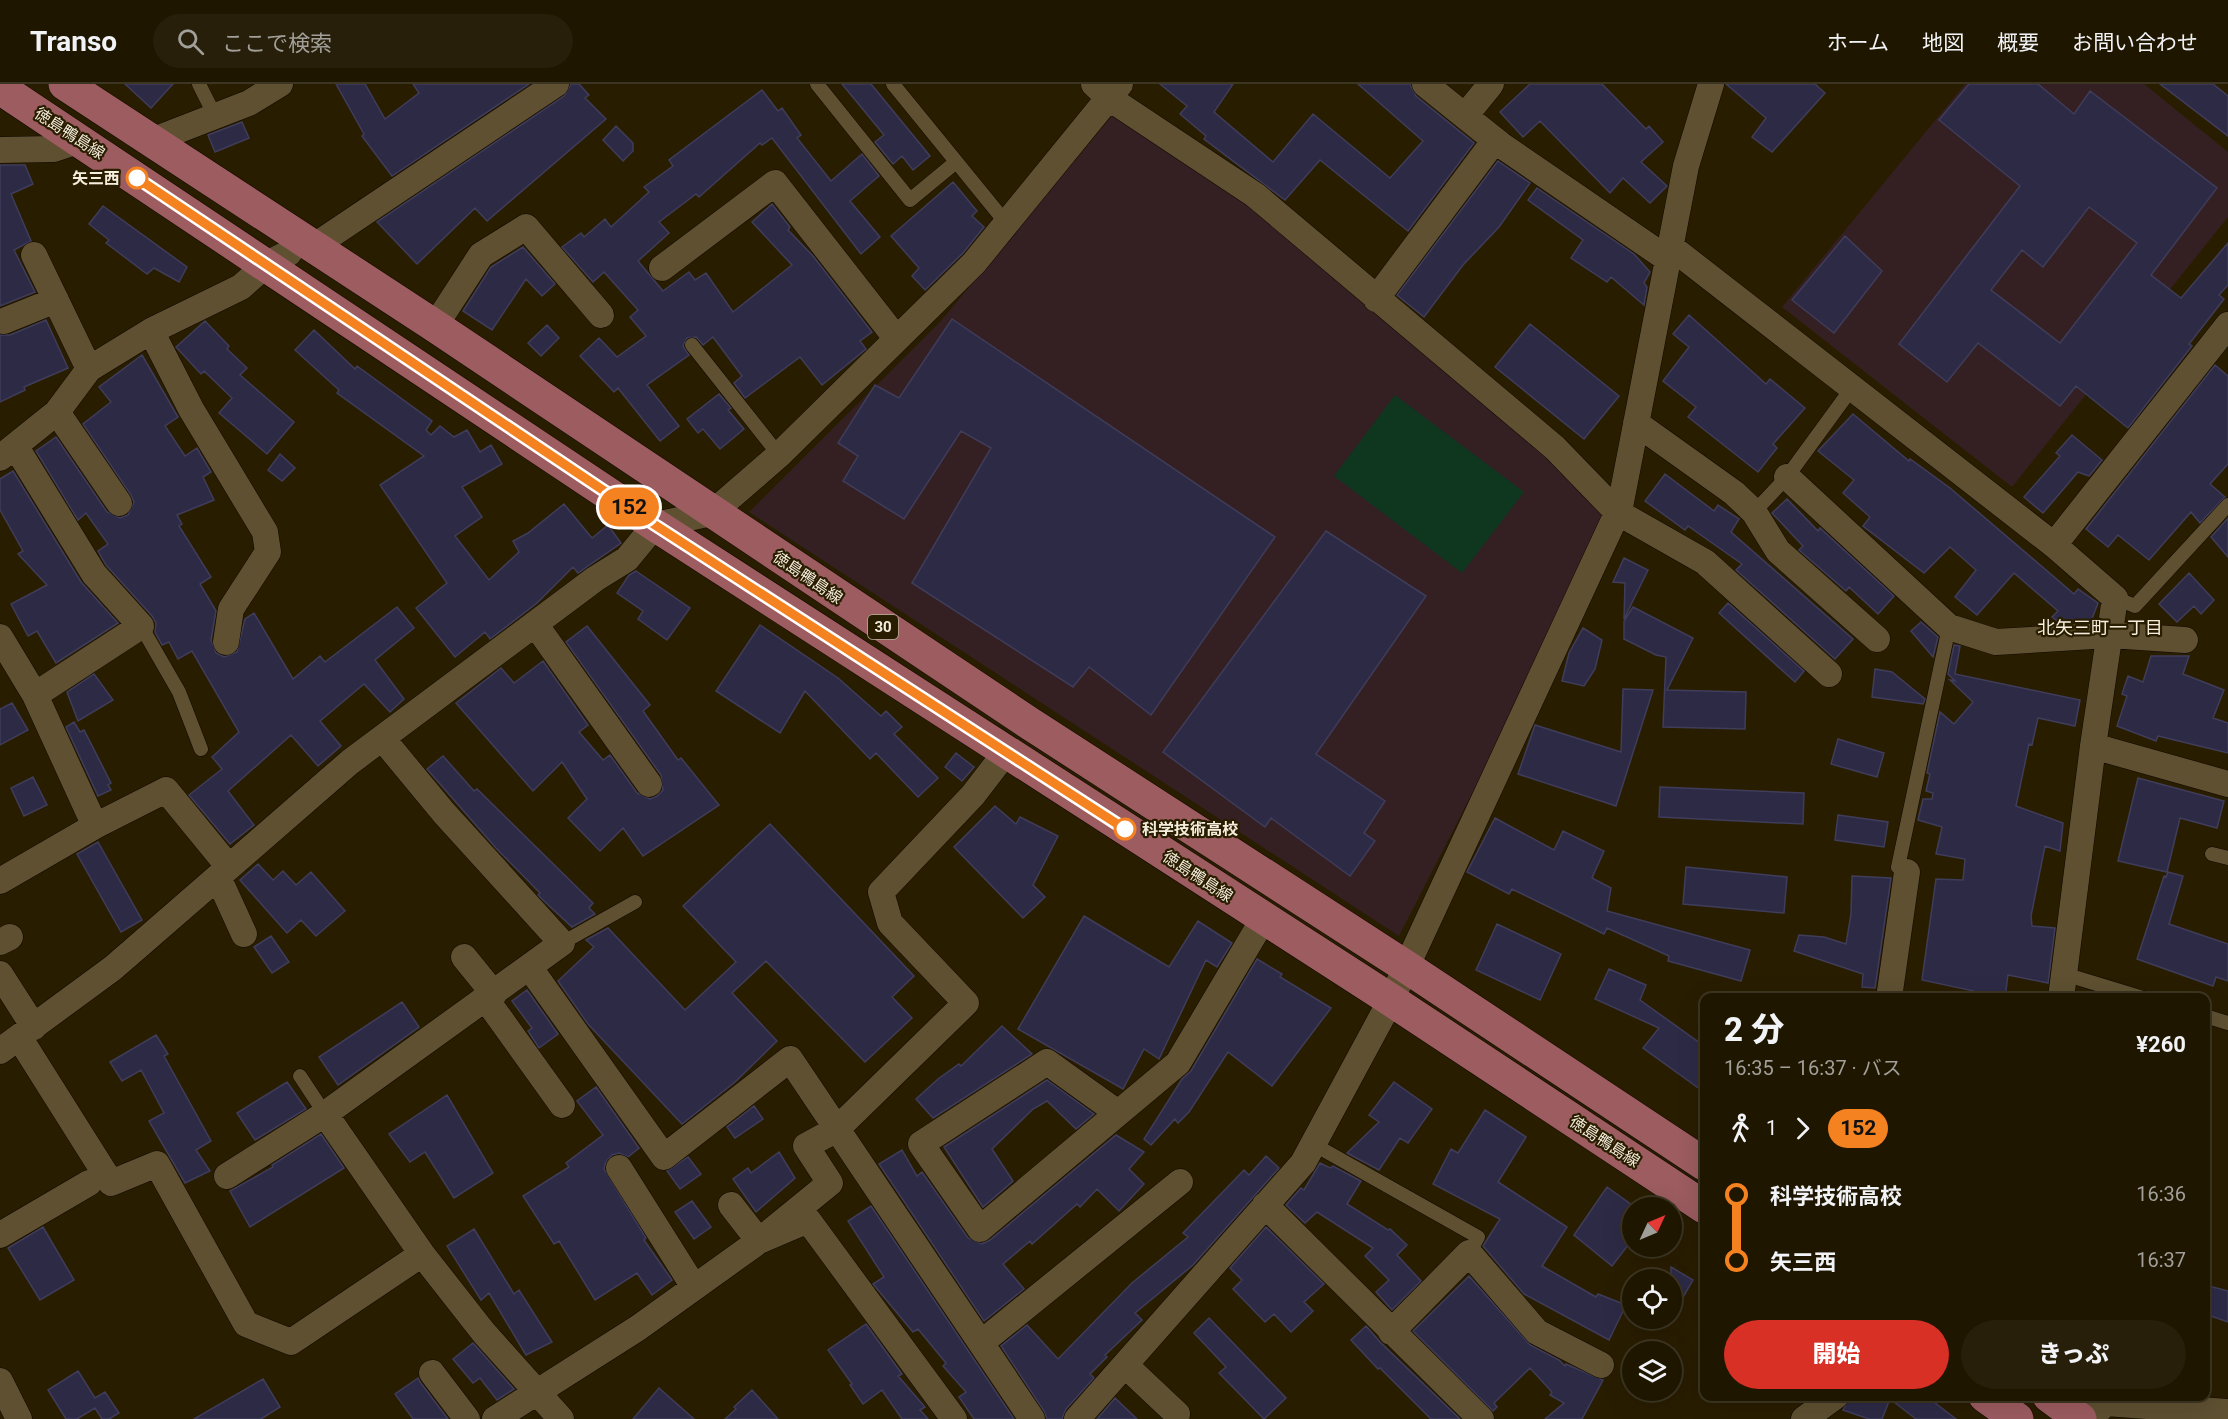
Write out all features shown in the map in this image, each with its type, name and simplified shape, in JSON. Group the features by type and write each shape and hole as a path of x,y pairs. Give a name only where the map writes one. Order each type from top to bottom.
{"main road":[{"name":"徳島鴨島線","path":"65,84 435,326 1029,723 1405,966 1700,1161"},
{"name":"徳島鴨島線","path":"0,88 655,525 1391,1000 1700,1204"},
{"path":"2056,1401 2080,1419"}],"street":[{"path":"151,141 249,103 280,84"},
{"path":"35,695 141,626 94,574 8,452 57,412 89,369 151,331 241,287 267,264 289,253 556,84"},
{"path":"1425,84 1495,141 1670,253 1852,388 2054,546 2115,598 2092,746 2062,986"},
{"path":"1465,116 1491,84"},
{"path":"1077,1419 1303,1163 1391,1000 1617,512 1686,166 1711,84"},
{"path":"17,1038 113,968 350,762 595,579 627,559 655,525 712,513 779,455 974,263 1108,89 1255,195 1555,448 1617,512 1705,562 1829,674"},
{"path":"0,150 54,149 81,140"},
{"path":"1376,299 1495,141"},
{"path":"662,268 775,183 896,338"},
{"path":"435,326 481,255 526,227 601,315"},
{"path":"34,255 89,369"},
{"path":"4,321 56,300"},
{"path":"2054,546 2228,325"},
{"path":"151,331 191,408 265,532 268,552 231,609 226,642"},
{"path":"57,412 119,503"},
{"path":"1636,423 1734,493 1754,512 1778,551 1877,639"},
{"path":"1787,477 1948,627 1996,642 2110,635 2185,640"},
{"path":"535,624 649,784"},
{"path":"0,637 35,695 95,826"},
{"path":"227,1176 325,1114 562,943 458,830 382,738"},
{"path":"2092,746 2228,784"},
{"path":"495,1419 638,1328 759,1241 830,1183 806,1146 837,1129 966,1003 890,923 880,892 973,795 1006,752"},
{"path":"0,881 95,826 166,790 224,872 244,934"},
{"path":"1890,993 1907,872"},
{"path":"1118,1113 1047,1062 921,1144 980,1229 1178,1063 1264,918"},
{"path":"464,957 562,1106"},
{"path":"530,968 664,1157 790,1059 1032,1419"},
{"path":"0,974 17,1038 111,1183 157,1164 246,1324 291,1342 422,1254"},
{"path":"325,1114 422,1254 484,1333 561,1419"},
{"path":"618,1167 694,1287"},
{"path":"981,1343 1180,1182"},
{"path":"0,1236 89,1183"},
{"path":"731,1205 759,1241"},
{"path":"1265,1205 1481,1419"},
{"path":"759,1241 808,1220 954,1419"},
{"path":"1391,1332 1469,1253 1537,1332 1601,1365"},
{"path":"1125,1365 1177,1414 1176,1419"},
{"path":"432,1373 467,1419"},
{"path":"0,1381 11,1416"},
{"path":"1804,1419 1829,1401"},
{"path":"2089,1419 2106,1403 2228,1412"}],"lane":[{"path":"199,84 215,116"},
{"path":"817,84 910,200 956,162"},
{"path":"892,84 1006,224"},
{"path":"692,345 779,455"},
{"path":"1754,512 1787,477 1852,388"},
{"path":"2115,598 2135,606 2228,505"},
{"path":"141,626 178,692 201,749"},
{"path":"1907,872 1898,867 1948,627"},
{"path":"2212,854 2228,858"},
{"path":"562,943 635,902"},
{"path":"2062,986 2109,993"},
{"path":"2210,1018 2228,1023"},
{"path":"300,1076 325,1114"},
{"path":"1313,1144 1478,1237 1469,1253"}],"shaded area":[{"path":"1965,84 2144,84 2228,152 2228,217 2012,487 1782,307"},
{"path":"1117,110 1269,211 1614,516 1399,936 749,512 940,322"}],"green space":[{"path":"1395,395 1524,492 1462,573 1334,476"}],"building":[{"path":"125,84 173,84 151,108"},
{"path":"336,84 365,84 385,119 419,93 413,84 529,84 392,176 362,136 364,134"},
{"path":"571,84 579,84 589,95 585,98 606,119 487,221 475,208 417,264 377,222 564,96"},
{"path":"842,84 871,84 930,156 913,170 902,156 893,164 875,142 884,135"},
{"path":"1160,84 1233,84 1214,112 1273,162 1313,114 1390,178 1423,141 1358,84 1410,84 1416,96 1474,143 1408,231 1320,160 1285,200 1204,139 1206,136 1180,114 1187,106"},
{"path":"1530,84 1602,84 1646,129 1649,126 1663,142 1641,162 1667,186 1650,203 1623,178 1610,193 1540,121 1523,137 1500,112"},
{"path":"1726,84 1815,84 1825,93 1772,152 1752,137 1766,118"},
{"path":"1969,84 2038,84 2074,114 2090,91 2217,188 2151,275 2181,298 2228,243 2228,285 2219,295 2224,299 2189,344 2192,346 2128,428 2076,386 2060,406 1978,343 1947,382 1899,344 2020,186 1939,120","holes":["2089,207 2137,243 2060,343 1991,290 2022,250 2043,267"]},
{"path":"2160,84 2213,84 2228,96 2228,136"},
{"path":"762,90 778,111 782,108 801,135 797,138 831,181 862,154 879,176 850,201 880,237 861,254 772,138 762,145 760,143 699,197 696,194 659,222 669,233 638,261 663,291 689,272 695,280 706,273 733,312 792,265 752,222 772,204 790,227 788,230 813,256 872,332 860,341 866,349 822,385 800,357 745,398 734,383 742,376 713,337 703,345 696,337 687,338 683,346 689,355 647,385 679,426 660,441 618,388 614,392 580,356 599,338 617,357 646,336 630,317 638,310 604,272 593,282 562,247 581,233 584,237 605,219 611,227 649,192 644,187 673,166 669,160"},
{"path":"242,122 249,138 215,152 208,135"},
{"path":"616,126 633,143 633,151 623,161 603,140"},
{"path":"1498,161 1530,183 1499,227 1463,265 1424,317 1397,295"},
{"path":"0,165 25,165 33,184 11,194 31,241 14,250 35,292 0,306"},
{"path":"953,182 977,211 972,216 984,227 963,253 925,290 912,276 919,268 891,236"},
{"path":"1537,188 1634,254 1650,272 1644,283 1647,287 1644,305 1611,277 1607,282 1571,258 1583,240 1528,200"},
{"path":"103,206 187,267 179,282 154,268 147,274 106,243 109,240 89,224"},
{"path":"1845,236 1882,271 1834,333 1792,300"},
{"path":"523,247 555,284 542,296 526,279 492,330 463,311 491,267"},
{"path":"1689,315 1766,384 1770,379 1805,408 1773,444 1777,448 1758,472 1688,417 1696,407 1663,381 1689,347 1673,334"},
{"path":"952,319 1275,537 1151,715 1089,667 1073,687 912,583 991,448 961,431 904,519 843,481 858,456 838,443 875,385 899,398"},
{"path":"46,320 68,368 24,387 25,390 0,402 0,335 10,335"},
{"path":"205,321 229,346 227,349 247,368 240,375 294,422 267,454 219,413 232,398 204,371 201,374 176,347"},
{"path":"1530,324 1619,396 1584,439 1495,367"},
{"path":"547,325 559,338 541,356 528,343"},
{"path":"314,330 355,369 357,366 432,421 426,430 431,435 440,426 454,437 467,430 480,452 491,445 502,464 462,487 482,517 455,536 489,580 519,552 513,541 528,533 564,504 592,538 608,525 621,543 578,573 573,567 537,603 490,639 485,632 455,657 416,608 447,583 380,485 424,456 337,393 339,390 295,350"},
{"path":"142,355 178,417 165,426 185,456 197,448 211,472 203,477 214,500 177,515 182,524 179,526 211,577 200,584 216,611 211,640 216,653 224,657 237,652 245,619 254,613 293,679 320,656 325,662 397,607 414,628 375,660 404,699 390,712 364,684 320,721 341,746 318,766 291,735 228,791 254,825 230,844 189,795 222,769 212,757 239,732 192,651 178,659 169,642 162,645 155,632 156,623 152,616 106,565 98,551 108,544 86,513 78,520 36,451 56,437 107,512 120,518 128,515 134,502 131,495 83,424 111,402 99,387"},
{"path":"2215,365 2228,376 2228,464 2210,484 2225,497 2200,523 2191,512 2149,560 2118,535 2108,547 2086,529"},
{"path":"719,394 731,408 728,410 744,429 720,449 703,429 698,433 687,419"},
{"path":"1853,414 1909,461 1910,459 1950,488 2074,594 2078,589 2098,603 2091,621 2060,623 2052,617 2058,611 2014,573 1977,615 1955,597 1976,570 1950,547 1924,573 1863,526 1870,517 1843,493 1854,480 1818,451"},
{"path":"2072,435 2102,460 2089,476 2078,472 2043,513 2024,497 2060,456 2056,453"},
{"path":"280,454 295,468 282,481 268,470"},
{"path":"13,471 81,582 118,623 56,663 37,631 28,636 11,604 47,585 18,554 23,551 0,510 0,479"},
{"path":"1665,474 1714,511 1718,505 1739,519 1731,532 1853,639 1835,659 1736,570 1742,564 1688,526 1685,530 1645,501"},
{"path":"1787,499 1818,531 1820,528 1894,596 1878,614 1849,587 1846,591 1799,550 1803,546 1772,513"},
{"path":"2228,518 2228,557 2211,537"},
{"path":"1326,531 1426,596 1316,754 1385,801 1364,833 1375,841 1350,876 1271,818 1265,827 1163,752"},
{"path":"1624,558 1648,570 1624,619 1625,583 1613,582"},
{"path":"636,571 690,608 667,640 638,619 643,611 617,593 629,575"},
{"path":"2189,573 2214,600 2201,614 2194,606 2177,622 2159,604"},
{"path":"1728,603 1804,671 1795,682 1719,613"},
{"path":"1633,607 1693,638 1667,690 1746,692 1745,729 1663,727 1666,657 1656,655 1624,639 1624,621"},
{"path":"1921,622 1938,637 1933,657 1911,631"},
{"path":"760,625 838,678 881,716 886,711 902,727 894,734 938,778 918,797 876,753 870,759 805,691 780,733 716,691"},
{"path":"587,626 650,705 643,711 678,760 681,758 719,805 643,856 623,828 600,851 568,818 587,799 562,762 533,791 456,703 501,668 514,683 543,661 588,725 579,732 603,760 610,755 637,793 650,799 657,796 663,790 661,775 566,642"},
{"path":"1583,628 1602,640 1595,669 1584,686 1562,681 1569,653"},
{"path":"1954,645 1960,646 1955,674 2080,700 2075,726 2038,718 2032,745 2029,744 2016,806 2063,823 2060,851 2045,846 2031,916 2032,926 2055,928 2048,983 2008,975 2006,993 1974,993 1974,991 1922,980 1936,879 1963,880 1965,859 1936,854 1942,827 1918,820 1923,799 1932,799 1933,793 1926,791 1930,774 1927,773 1940,712 1954,724 1973,702 1950,680 1955,681 1948,674"},
{"path":"2151,656 2189,656 2183,674 2224,690 2213,718 2228,723 2228,753 2158,736 2156,741 2117,726 2127,696 2122,694 2128,676 2143,682"},
{"path":"1875,669 1892,672 1925,699 1923,704 1872,697"},
{"path":"94,674 113,700 78,721 67,692"},
{"path":"1623,689 1653,690 1616,806 1518,774 1535,725 1621,752"},
{"path":"12,703 28,730 0,745 0,709"},
{"path":"74,722 80,732 84,730 111,783 108,785 111,790 98,796 66,727"},
{"path":"1838,739 1884,753 1877,777 1831,764"},
{"path":"956,753 974,767 962,781 945,767"},
{"path":"443,756 474,791 477,789 593,903 589,908 595,914 572,927 538,895 540,893 496,848 427,769"},
{"path":"33,777 47,805 24,816 11,788"},
{"path":"2138,778 2224,801 2217,828 2180,818 2167,872 2118,861"},
{"path":"1660,787 1804,793 1803,824 1659,817"},
{"path":"995,806 1016,824 1020,817 1058,836 1033,885 1045,897 1023,918 954,847"},
{"path":"1838,815 1888,822 1884,847 1835,840"},
{"path":"1495,818 1554,850 1563,831 1604,851 1592,878 1611,888 1607,911 1750,950 1741,981 1668,961 1669,956 1607,928 1604,934 1512,889 1509,894 1467,872"},
{"path":"770,824 914,976 892,997 912,1018 865,1062 766,961 732,993 777,1041 735,1082 682,1124 588,1024 558,981 594,947 586,940 608,928 685,1010 736,962 683,906"},
{"path":"98,842 142,920 121,932 77,854"},
{"path":"258,864 273,880 283,871 296,885 311,872 345,911 316,936 301,920 287,933 240,880"},
{"path":"1686,867 1787,877 1784,913 1683,904"},
{"path":"2168,872 2183,876 2169,924 2228,944 2228,981 2216,977 2213,986 2137,959 2164,876 2166,877"},
{"path":"1852,876 1891,878 1875,988 1862,987 1863,974 1794,951 1799,935 1824,937 1846,944 1851,914"},
{"path":"1084,916 1169,967 1198,921 1232,943 1217,967 1206,960 1159,1059 1144,1049 1123,1089 1018,1029"},
{"path":"1497,924 1561,954 1540,1000 1476,970"},
{"path":"271,936 289,962 272,973 254,947"},
{"path":"1257,959 1282,974 1280,977 1331,1008 1272,1086 1228,1052 1189,1112 1178,1123 1175,1119 1151,1145 1144,1139 1182,1079 1191,1071"},
{"path":"1609,969 1646,985 1640,1000 1700,1043 1700,1089 1643,1048 1659,1028 1595,999"},
{"path":"527,990 558,1034 539,1048 528,1031 532,1028 512,1001"},
{"path":"402,1002 419,1027 338,1085 319,1057"},
{"path":"1002,1026 1032,1054 933,1118 916,1099 938,1079 959,1064 961,1066"},
{"path":"156,1035 168,1054 164,1056 211,1141 196,1150 210,1171 185,1183 149,1121 164,1113 141,1070 122,1081 110,1062"},
{"path":"1047,1080 1094,1114 1076,1129 1047,1101 1033,1109 992,1149 1013,1181 983,1207 944,1147"},
{"path":"287,1082 306,1109 255,1140 237,1113"},
{"path":"1394,1082 1432,1109 1408,1143 1400,1138 1379,1170 1347,1153 1379,1122 1369,1115"},
{"path":"596,1087 639,1148 628,1157 619,1153 612,1155 604,1169 646,1238 644,1240 672,1280 652,1295 637,1273 595,1300 559,1241 554,1244 523,1196 569,1167 566,1163 603,1135 577,1101"},
{"path":"447,1095 493,1173 454,1198 425,1152 410,1162 389,1134"},
{"path":"754,1106 763,1119 735,1138 727,1127"},
{"path":"1485,1110 1526,1137 1498,1182 1567,1227 1542,1266 1596,1297 1598,1294 1622,1303 1622,1313 1609,1340 1524,1294 1483,1246 1500,1219 1433,1184 1451,1149 1458,1153"},
{"path":"321,1134 344,1168 250,1227 230,1191 273,1167 272,1165"},
{"path":"1116,1135 1144,1152 1129,1169 1144,1184 1119,1211 1097,1189 1080,1207 1077,1204 1032,1244 1030,1241 1003,1264 1024,1289 984,1321 879,1164 902,1150 917,1176 922,1172 968,1238 982,1244 990,1240"},
{"path":"779,1152 795,1178 756,1212 733,1179 748,1168 751,1173"},
{"path":"1266,1156 1279,1168 1193,1265 1135,1313 1142,1320 1105,1355 1107,1357 1090,1374 1094,1378 1066,1409 1062,1419 1047,1419 1001,1346 1027,1325 1058,1359 1132,1283 1188,1237 1183,1233 1244,1170 1249,1175"},
{"path":"688,1157 701,1174 680,1189 667,1171"},
{"path":"1320,1163 1330,1168 1333,1166 1361,1181 1347,1204 1388,1230 1390,1229 1407,1245 1397,1255 1421,1281 1392,1310 1376,1292 1389,1280 1365,1256 1373,1248 1317,1212 1305,1223 1286,1205 1301,1188 1304,1190"},
{"path":"1607,1187 1622,1198 1622,1253 1612,1266 1574,1235"},
{"path":"692,1201 711,1227 694,1239 675,1212"},
{"path":"871,1206 1014,1419 974,1419 959,1397 966,1392 943,1366 946,1363 918,1329 913,1332 873,1284 884,1277 848,1221"},
{"path":"43,1227 74,1280 40,1300 8,1248"},
{"path":"1266,1227 1324,1284 1304,1302 1313,1311 1291,1332 1274,1314 1265,1322 1233,1289 1242,1280 1230,1268"},
{"path":"474,1229 514,1294 519,1290 552,1342 526,1355 489,1293 481,1300 447,1246"},
{"path":"1682,1274 1693,1280 1682,1299"},
{"path":"1469,1276 1530,1345 1559,1360 1565,1366 1566,1364 1603,1380 1582,1419 1545,1419 1564,1403 1550,1395 1552,1392 1530,1368 1494,1403 1497,1407 1493,1411 1413,1331"},
{"path":"2210,1286 2228,1291 2228,1322 2210,1316"},
{"path":"1209,1318 1286,1398 1264,1419 1219,1373 1226,1367 1194,1333"},
{"path":"866,1324 902,1374 898,1376 925,1407 920,1410 928,1419 902,1419 882,1390 863,1404 850,1385 852,1384 828,1350"},
{"path":"1366,1326 1460,1419 1431,1419 1380,1368 1378,1369 1351,1340"},
{"path":"473,1343 514,1389 497,1400 480,1378 473,1383 453,1359"},
{"path":"78,1371 95,1398 105,1392 119,1413 109,1419 102,1419 95,1408 77,1419 66,1419 48,1390"},
{"path":"418,1378 448,1419 413,1419 395,1394"},
{"path":"263,1379 280,1407 261,1419 194,1419"},
{"path":"659,1388 694,1419 633,1419"},
{"path":"752,1390 778,1419 725,1419 736,1409 734,1407"},
{"path":"1115,1398 1137,1419 1097,1419"},
{"path":"1848,1401 1889,1401 1882,1419 1869,1419 1843,1410"},
{"path":"1893,1401 1933,1401 1956,1419 1916,1419"}],"bus line":[{"name":"152","path":"137,178 655,525 1125,829"}],"place":[{"name":"矢三西","path":"137,178"},
{"name":"科学技術高校","path":"1125,829"}],"district":[{"name":"北矢三町一丁目","path":"2100,628"}]}
